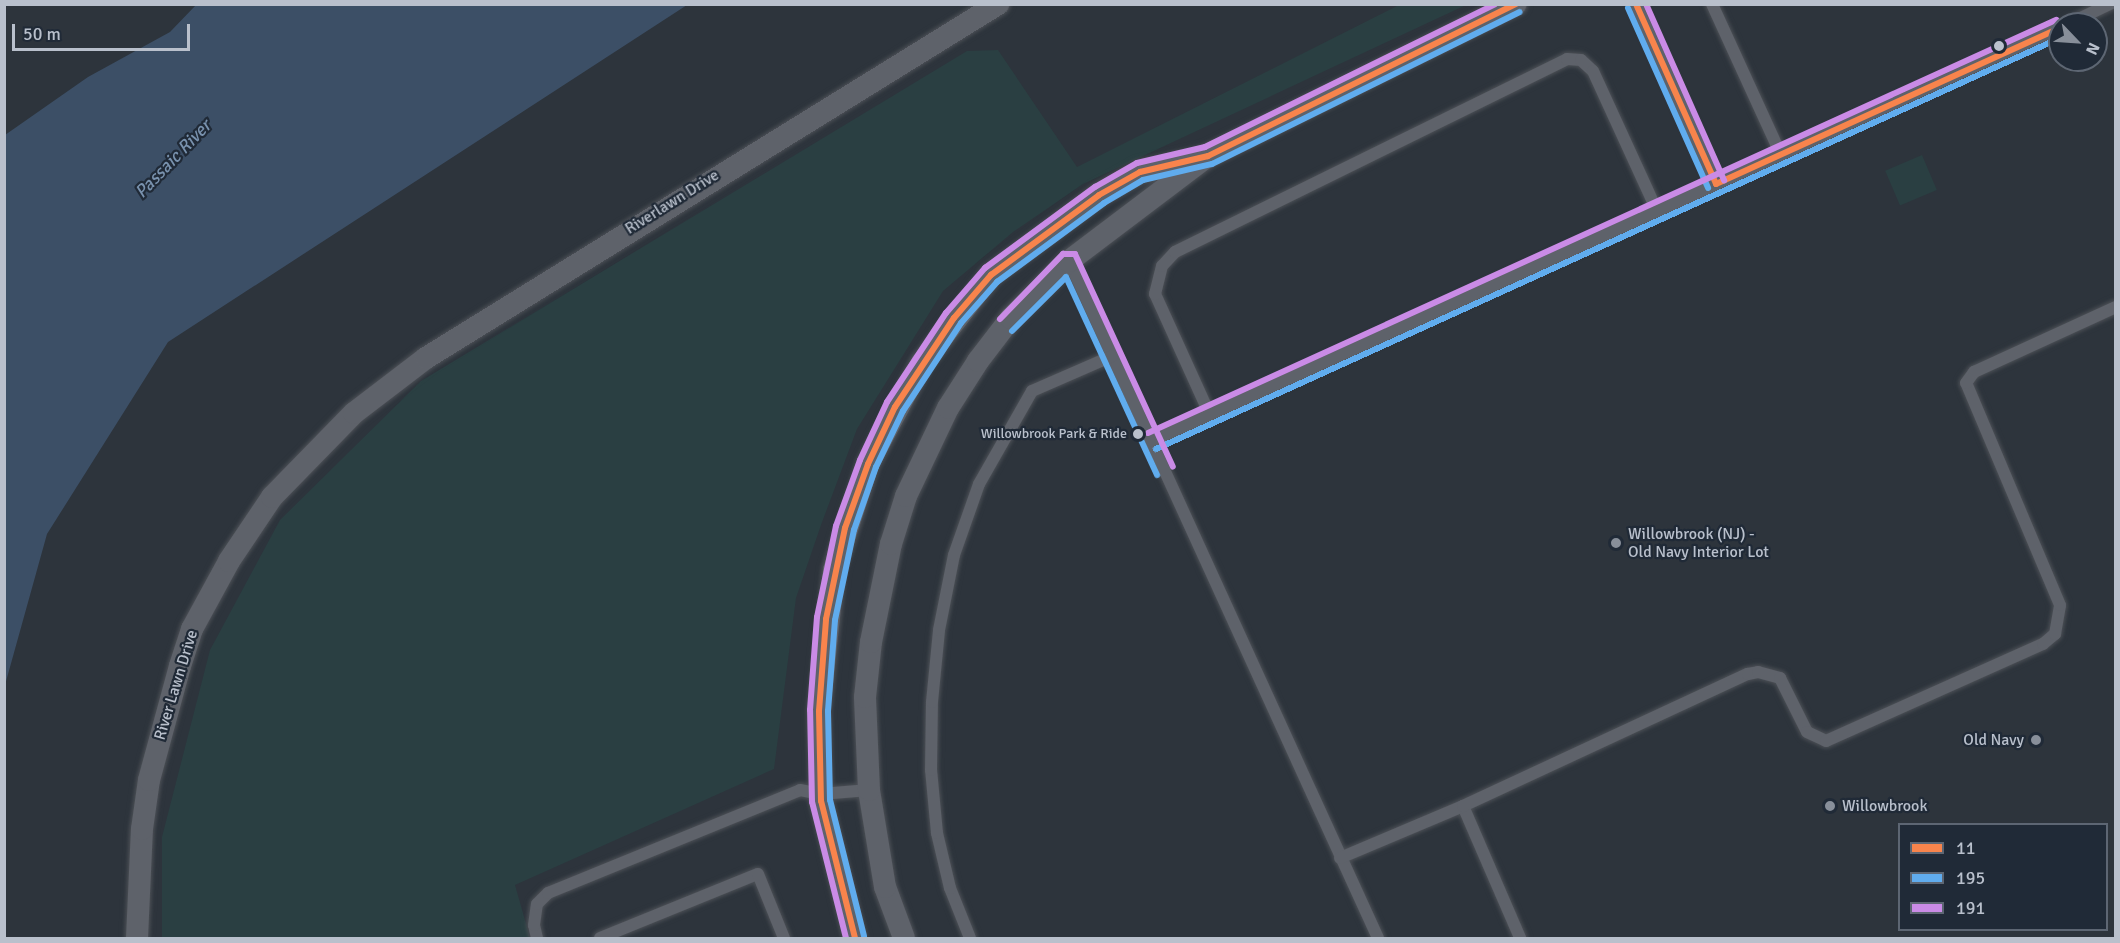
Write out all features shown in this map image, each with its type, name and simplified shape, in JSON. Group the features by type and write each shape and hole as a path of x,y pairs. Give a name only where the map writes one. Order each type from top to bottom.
{"street":[{"name":"Riverlawn Drive","path":"354,413 466,330 998,4"},
{"path":"904,939 885,887 869,790 865,697 871,642 891,544 906,496 948,408 978,361 1011,318 1069,261 1208,156 1516,4"},
{"path":"855,939 821,794 819,711 834,570 868,464 895,407 954,318 992,275 1032,241 1099,195 1140,172 1208,156"},
{"name":"River Lawn Drive","path":"137,939 142,829 149,780 192,629 229,561 272,497 354,413"}],"lane":[{"path":"1636,4 1716,184"},
{"path":"1712,4 1781,155"},
{"path":"2093,12 2110,4"},
{"path":"1152,441 2048,33"},
{"path":"1210,415 1155,294 1162,266 1175,252 1567,59 1581,60 1593,71 1657,211"},
{"path":"1069,261 1378,939"},
{"path":"1340,858 1463,806 1748,674 1758,672 1780,678 1807,732 1826,741 2043,644 2055,634 2060,605 1966,383 1974,372 2115,306"},
{"path":"970,939 950,888 937,833 931,770 932,702 938,646 954,555 979,484 1032,391 1112,356"},
{"path":"537,939 534,925 537,904 549,893 800,790 821,794 869,790"},
{"path":"1463,806 1520,939"},
{"path":"600,939 758,874 784,939"}],"green space":[{"path":"1401,4 1466,5 1083,184 1013,232 943,291 857,429 821,525 796,598 774,769 515,885 530,938 162,938 162,837 210,650 280,520 421,381 967,51 998,50 1077,167"},
{"path":"1922,155 1937,190 1900,206 1885,171"}],"water":[{"name":"Passaic River","path":"196,5 687,5 168,342 47,534 5,685 5,135 88,77 170,32"}],"transit line":[{"name":"191","path":"846,938 812,802 810,710 817,617 836,526 860,460 887,402 946,313 985,268 1095,187 1137,163 1205,147 1495,4"},
{"name":"11","path":"855,938 821,801 819,711 826,619 845,528 868,464 895,407 954,318 991,275 1099,195 1140,172 1208,156 1515,4"},
{"name":"11","path":"1636,4 1716,184"},
{"name":"191","path":"1646,4 1724,180"},
{"name":"195","path":"1628,8 1708,188"},
{"name":"195","path":"864,936 830,800 828,711 835,620 854,530 876,467 903,411 961,323 997,282 1104,203 1143,180 1212,164 1520,12"},
{"name":"191","path":"1148,433 2048,24"},
{"name":"11","path":"1716,184 2048,33"},
{"name":"195","path":"1156,449 2048,43"},
{"name":"191","path":"1000,319 1063,254 1075,254 1173,467"},
{"name":"195","path":"1012,331 1066,277 1157,475"}],"place":[{"name":"Willowbrook Park & Ride","path":"1138,434"},
{"name":"Willowbrook (NJ) - Old Navy Interior Lot","path":"1616,543"},
{"name":"Old Navy","path":"2036,740"},
{"name":"Willowbrook","path":"1830,806"}]}
